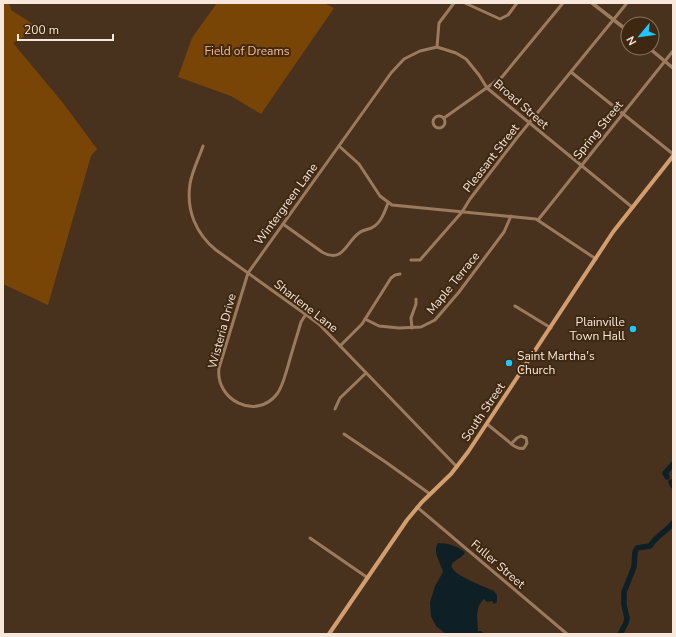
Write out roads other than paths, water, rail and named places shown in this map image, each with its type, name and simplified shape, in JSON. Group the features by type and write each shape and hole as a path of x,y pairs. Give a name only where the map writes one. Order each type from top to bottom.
{"main road":[{"name":"South Street","path":"329,634 407,520 417,507 457,467 488,424 596,259 632,207 673,155"}],"street":[{"path":"454,3 440,24 437,47 420,51 404,59 391,73 339,146 359,164 377,193 388,203 400,206 511,216 538,220 596,259"},
{"path":"465,3 500,19 508,15 517,3"},
{"path":"444,118 502,77 563,3"},
{"path":"592,3 620,26"},
{"name":"Pleasant Street","path":"411,260 420,260 462,212 529,124 626,3"},
{"name":"Broad Street","path":"437,47 456,53 466,59 487,88 632,207"},
{"name":"Spring Street","path":"538,220 673,51"},
{"path":"659,56 673,68"},
{"path":"571,72 673,155"},
{"path":"439,116 444,118 445,124 442,127 438,128 433,125 433,120 435,117 439,116"},
{"name":"Sharlene Lane","path":"203,146 190,184 189,201 192,216 199,232 208,243 323,328 457,467"},
{"name":"Wintergreen Lane","path":"248,273 339,146"},
{"path":"283,224 322,252 329,255 336,255 345,249 359,233 373,228 377,224 388,203"},
{"name":"Maple Terrace","path":"365,319 383,327 412,328 428,324 440,315 504,232 511,216"},
{"name":"Wisteria Drive","path":"248,273 220,368 220,383 226,394 232,400 242,405 254,406 265,403 274,397 282,384 301,322 306,314"},
{"path":"340,346 365,319 391,278 400,274"},
{"path":"412,328 411,316 416,304 416,299"},
{"path":"515,306 551,328"},
{"path":"335,409 340,398 366,372"},
{"path":"488,424 511,444 520,449 524,448 528,443 526,438 522,436 511,444"},
{"path":"344,434 430,494"},
{"name":"Fuller Street","path":"417,507 567,634"},
{"path":"310,538 368,578"}],"waterway":[{"path":"667,477 665,473 673,464"},
{"path":"671,482 673,486"},
{"path":"620,634 627,618 624,605 624,592 634,567 635,552 637,548 650,546 673,523"}],"place":[{"name":"Plainville Town Hall","path":"633,329"},
{"name":"Saint Martha's Church","path":"509,363"}],"park label":[{"name":"Field of Dreams","path":"247,51"}]}
